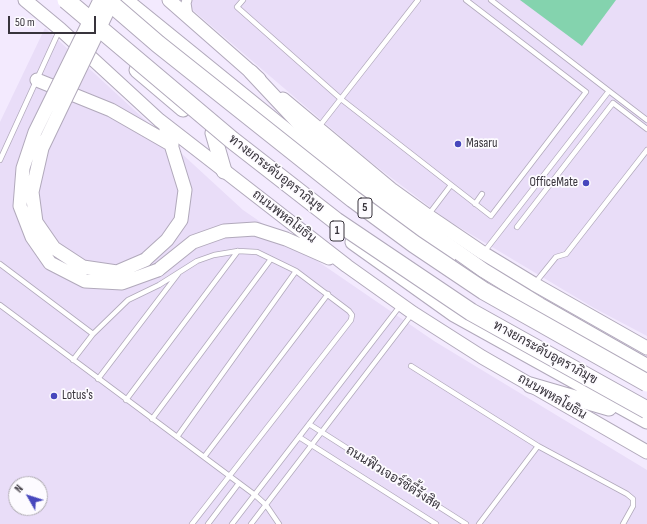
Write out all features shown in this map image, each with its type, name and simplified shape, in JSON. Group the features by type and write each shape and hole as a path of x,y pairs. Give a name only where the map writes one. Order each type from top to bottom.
{"highway":[{"name":"ถนนพหลโยธิน","path":"56,0 160,90 308,210 454,314 647,421"},
{"name":"ทางยกระดับอุตราภิมุข","path":"66,0 232,140 336,221 470,312 647,410"},
{"name":"ทางยกระดับอุตราภิมุข","path":"107,0 182,64 353,199 414,244 484,292 647,383"},
{"path":"125,0 342,177 433,247 485,283 647,377"},
{"path":"213,133 224,171"},
{"path":"546,365 610,408 647,430"},
{"path":"530,385 610,408"}],"main road":[{"name":"ถนนพหลโยธิน","path":"25,0 60,29 165,125 347,266 402,305 482,357 647,452"},
{"path":"100,0 35,132 23,168 20,206 32,237 50,263 85,281 122,283 158,270 193,242 224,231 255,230 286,239 347,266"},
{"path":"113,0 42,148 32,192 36,222 54,248 83,267 117,272 145,260 167,240 181,220 185,190 165,125"},
{"path":"169,0 318,129 427,215 483,253 534,284 647,348"},
{"path":"251,72 310,135 364,181 439,239 540,305 647,366"},
{"path":"37,80 111,110 172,145"}],"street":[{"path":"187,0 188,16"}],"lane":[{"path":"243,0 237,7 341,98 491,216 586,92 466,0"},
{"path":"318,129 418,0"},
{"path":"491,0 647,120"},
{"path":"0,160 60,29"},
{"path":"483,253 609,91"},
{"path":"517,227 613,103 647,129"},
{"path":"534,284 556,257 566,254 647,150"},
{"path":"427,215 451,185"},
{"path":"475,204 482,194"},
{"path":"126,400 238,251"},
{"path":"73,360 92,334 128,300 159,285 202,259 238,251 257,252 296,271 328,294 352,315 351,320 192,524"},
{"path":"152,419 271,259"},
{"path":"0,264 92,334"},
{"path":"98,379 182,270"},
{"path":"176,437 296,271"},
{"path":"204,457 328,294"},
{"path":"0,305 255,495 266,505 279,524"},
{"path":"232,524 402,305"},
{"path":"251,524 414,313"},
{"path":"411,366 538,446 627,494 633,499 633,506 623,524"},
{"name":"ถนนฟิวเจอร์ซิตี้รังสิต","path":"309,424 466,524"},
{"name":"ถนนฟิวเจอร์ซิตี้รังสิต","path":"299,437 436,524"},
{"path":"479,524 538,446"},
{"path":"208,524 239,483"}],"shaded area":[{"path":"181,0 647,0 647,336 594,308 447,220 368,160"},
{"path":"45,28 243,210 434,341 647,470 647,524 0,524 0,122"}],"green space":[{"path":"520,0 616,0 582,46"}],"place":[{"name":"Masaru","path":"458,144"},
{"name":"OfficeMate","path":"586,183"},
{"name":"Lotus's","path":"54,396"}]}
